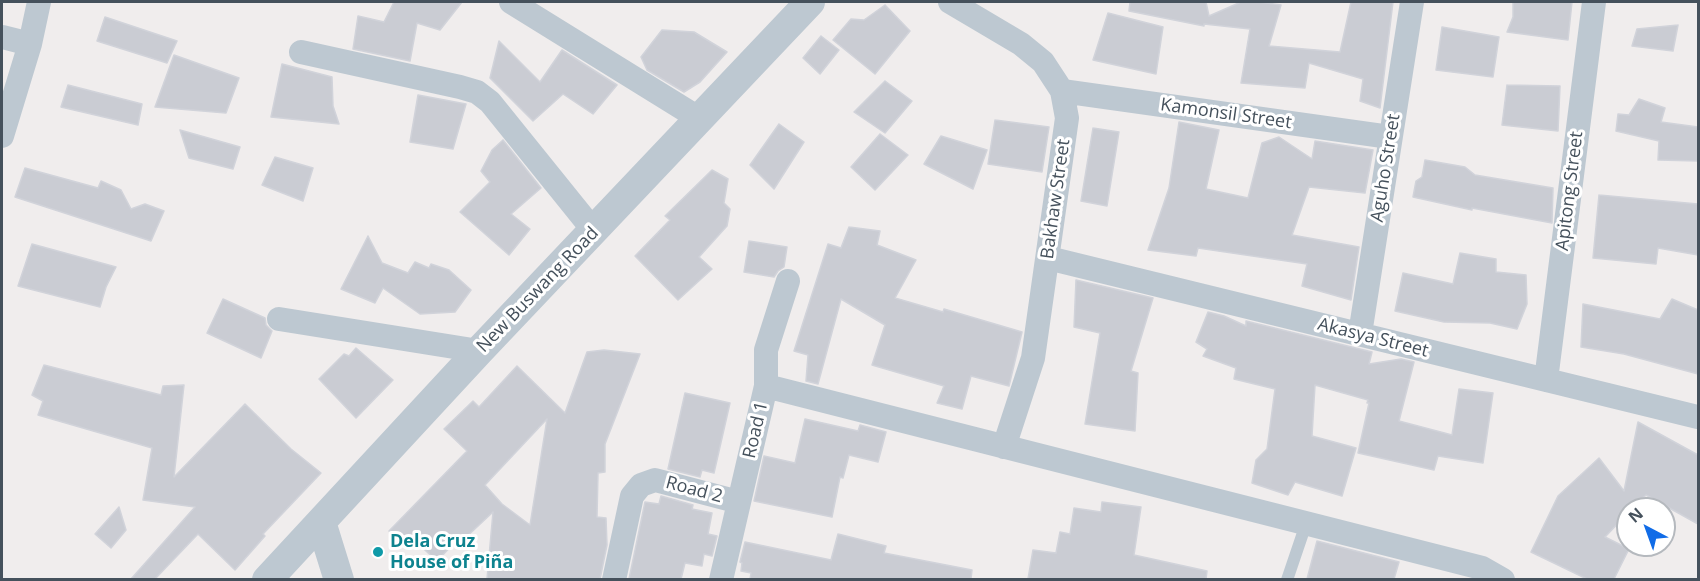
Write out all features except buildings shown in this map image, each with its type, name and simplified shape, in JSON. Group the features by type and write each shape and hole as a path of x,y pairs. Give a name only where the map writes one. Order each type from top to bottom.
{"street":[{"path":"2,135 30,44 39,2"},
{"path":"511,2 700,119"},
{"name":"New Buswang Road","path":"267,579 479,351 810,2"},
{"name":"Bakhaw Street","path":"950,2 1021,44 1043,62 1062,91 1067,118 1033,358 1004,447"},
{"name":"Aguho Street","path":"1359,334 1412,2"},
{"name":"Apitong Street","path":"1546,380 1594,2"},
{"path":"2,37 30,44"},
{"path":"302,52 477,92 490,102 594,231"},
{"name":"Kamonsil Street","path":"1062,91 1390,137"},
{"name":"Akasya Street","path":"1048,258 1698,417"},
{"name":"Road 1","path":"721,579 766,386 766,350 788,281"},
{"path":"279,320 479,351"},
{"path":"766,386 1482,568 1503,579"},
{"name":"Road 2","path":"614,579 632,496 641,485 655,480 739,502"},
{"path":"321,522 339,579"}],"lane":[{"path":"1287,579 1306,524"}],"place":[{"name":"Dela Cruz House of Piña","path":"378,552"}]}
